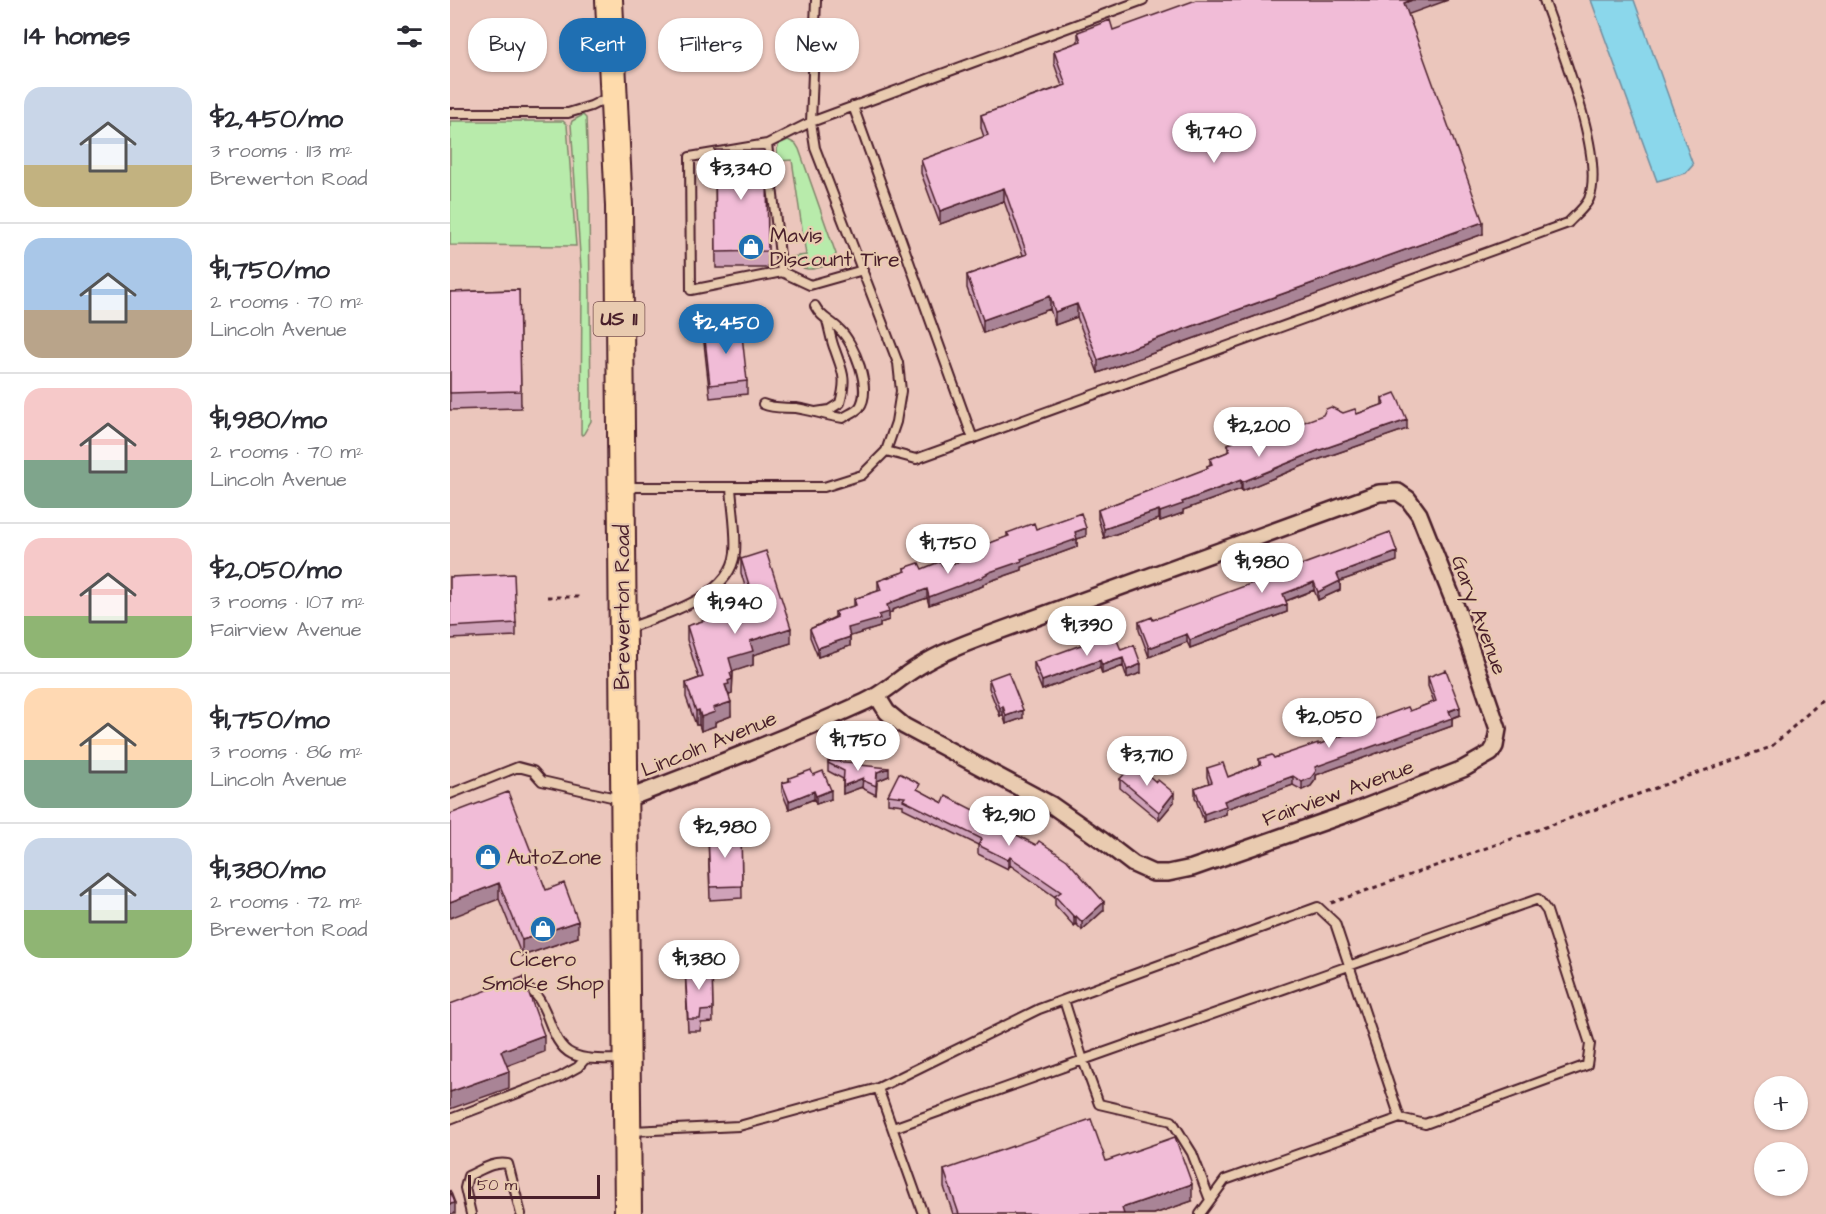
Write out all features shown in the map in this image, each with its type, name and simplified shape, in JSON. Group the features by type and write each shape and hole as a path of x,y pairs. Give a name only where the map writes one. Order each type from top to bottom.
{"main road":[{"name":"Brewerton Road","path":"609,0 618,206 628,1214"}],"street":[{"name":"Lincoln Avenue","path":"624,800 722,763 877,696 938,655 988,634 1379,493 1398,492 1408,499"},
{"name":"Gary Avenue","path":"1408,499 1419,514 1458,612 1498,729 1494,748"},
{"name":"Fairview Avenue","path":"877,696 887,712 904,726 1050,804 1132,864 1153,873 1168,873 1192,868 1355,811 1464,770 1494,748"}],"lane":[{"path":"621,487 824,487 862,476 886,451 896,422 901,391 898,363 815,148 811,122 816,0"},
{"path":"863,270 810,285 782,272 691,290 690,157 767,144 811,122 1143,0"},
{"path":"886,451 916,459 1568,223 1588,200 1594,170 1582,112 1544,0"},
{"path":"450,113 568,113 591,106 613,95"},
{"path":"854,106 973,439"},
{"path":"767,144 782,272"},
{"path":"763,404 771,408 797,408 843,418 859,407 864,393 863,379 851,343 839,328 821,317 815,306"},
{"path":"812,412 829,410 840,403 845,382 842,365 835,351 827,321"},
{"path":"622,631 690,603 722,582 731,568 735,552 731,488"},
{"path":"450,794 518,767 533,771 542,781 624,800"},
{"path":"893,1128 1538,899 1547,911 1590,1044 1587,1065 1425,1125 1400,1118 1225,1180 1200,1214"},
{"path":"627,1131 739,1126 878,1088 1039,1009 1318,908 1335,923 1400,1118"},
{"path":"508,988 522,987 534,992 561,1045 570,1054 585,1059 627,1059"},
{"path":"1064,1000 1099,1104 1172,1121 1192,1153 1210,1200"},
{"path":"450,1119 560,1077 585,1059"},
{"path":"878,1088 923,1214"},
{"path":"471,1214 465,1188 468,1176 490,1165 502,1163 508,1164 521,1214"}],"path":[{"path":"547,597 579,597"},
{"path":"1318,908 1772,747 1826,697"}],"green space":[{"path":"583,115 586,118 589,195 591,421 583,435 581,434 582,283 571,124"},
{"path":"450,121 563,121 567,125 576,246 450,245"},
{"path":"788,140 796,144 799,149 836,254 831,264 814,269 800,266 791,257 806,255 792,160 778,161 779,144"}],"water":[{"path":"1591,0 1634,0 1693,165 1686,173 1657,181"}],"building":[{"path":"1196,0 1412,0 1404,3 1483,222 1098,360 1077,304 1055,312 1050,296 983,320 967,275 1027,254 1004,188 940,211 921,160 988,135 981,115 1066,85 1054,51 1081,41 1078,32 1110,20 1113,30"},
{"path":"715,150 764,150 767,175 768,251 716,252"},
{"path":"519,290 521,391 450,393 450,292"},
{"path":"741,326 747,381 710,385 704,330"},
{"path":"1395,393 1407,420 1317,451 1242,482 1241,480 1182,502 1183,504 1104,529 1098,510 1208,468 1207,466 1212,464 1210,459 1230,451 1228,444 1273,428 1275,433 1323,415 1326,409 1331,407 1343,413 1355,409 1357,414 1384,404 1382,398"},
{"path":"1081,513 1086,528 1075,532 1077,539 1021,559 1022,561 929,597 927,589 892,602 887,605 889,612 879,615 880,619 848,628 850,637 818,648 810,629 837,617 835,612 856,605 854,599 881,590 878,581 906,571 904,568 919,563 922,569 939,562 944,567 977,556 974,549 1009,536 1007,533 1034,523 1036,529"},
{"path":"1390,532 1397,552 1337,574 1340,581 1318,592 1314,582 1283,594 1287,604 1190,640 1187,634 1149,648 1139,622 1152,617 1153,620"},
{"path":"766,551 791,628 750,641 753,651 729,658 733,672 730,673 732,679 728,681 729,684 725,685 731,702 713,708 715,712 701,717 699,710 696,711 686,683 703,677 687,626 755,604 741,559"},
{"path":"514,574 516,623 450,627 450,577"},
{"path":"1114,633 1121,650 1134,645 1141,664 1127,670 1123,658 1102,665 1100,660 1042,681 1034,662"},
{"path":"1446,670 1460,707 1449,711 1452,718 1315,767 1316,771 1311,778 1302,782 1293,776 1224,801 1226,806 1204,814 1195,788 1212,782 1207,768 1223,763 1228,777 1261,764 1259,759 1272,755 1274,758 1318,743 1318,745 1352,732 1350,728 1408,707 1410,711 1436,701 1428,677"},
{"path":"1008,672 1023,710 1006,716 1003,706 1000,708 989,679"},
{"path":"828,761 889,768 877,772 876,786 862,780 863,778 843,786 844,771"},
{"path":"1134,763 1156,782 1158,780 1174,793 1159,812 1120,779"},
{"path":"811,770 813,775 823,771 831,790 816,796 814,791 789,801 782,783"},
{"path":"899,773 920,784 917,789 943,803 946,796 991,819 993,815 1008,822 1006,824 1013,828 1011,832 1036,845 1039,841 1067,860 1104,902 1082,922 1076,916 1074,917 1055,896 1061,892 1010,857 1008,860 978,845 982,839 903,800 905,797 888,795"},
{"path":"508,792 546,890 564,883 578,921 522,940 499,883 450,902 450,814"},
{"path":"708,832 741,832 742,886 710,887"},
{"path":"685,967 712,968 713,1010 701,1011 700,1019 688,1019"},
{"path":"523,977 544,1035 501,1051 509,1071 450,1092 450,1004"},
{"path":"1091,1119 1106,1161 1175,1137 1192,1184 1122,1208 1124,1214 959,1214 944,1170"},
{"path":"450,1190 455,1203 450,1204"}],"place":[{"name":"Mavis Discount Tire","path":"751,247"},
{"name":"AutoZone","path":"488,857"},
{"name":"Cicero Smoke Shop","path":"543,929"}]}
